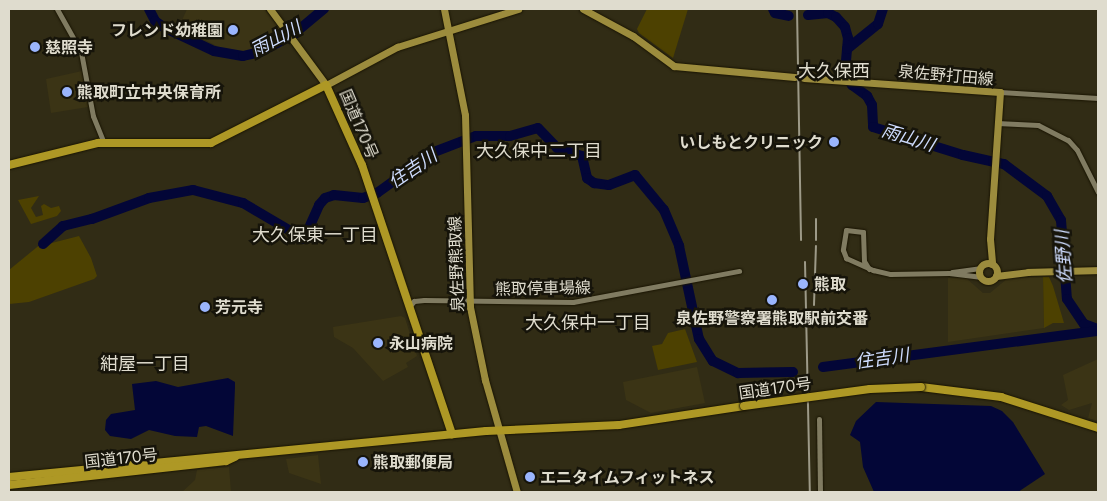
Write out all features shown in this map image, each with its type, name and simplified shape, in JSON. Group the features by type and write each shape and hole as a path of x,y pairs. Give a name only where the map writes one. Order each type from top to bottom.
{"highway":[{"name":"国道170号","path":"9,165 104,143 211,143 326,85 374,201 452,434"},
{"name":"国道170号","path":"9,477 183,458 235,457 452,434 619,425 870,389 921,387 973,391 1001,397 1098,428"},
{"name":"国道170号","path":"9,485 226,461 235,457"}],"main road":[{"path":"270,9 296,41 326,85 392,50 518,9"},
{"path":"444,9 450,31"},
{"path":"583,9 633,36 674,66 794,77"},
{"name":"泉佐野熊取線","path":"450,31 467,145 469,301 474,334 517,492"},
{"name":"泉佐野打田線","path":"804,78 1000,92 990,239 996,276"},
{"name":"泉佐野打田線","path":"980,277 990,239"},
{"path":"982,267 993,266 1028,272"},
{"path":"980,277 987,281 996,276 1028,272 1098,270"}],"street":[{"path":"57,9 81,52 93,116 104,143"},
{"path":"1000,92 1098,98"},
{"path":"997,124 1038,125 1068,140 1078,150 1098,192"},
{"path":"870,268 864,261 863,232 846,230 843,250 846,258 870,268 890,274 950,273 980,277"},
{"path":"950,273 982,267"},
{"name":"熊取停車場線","path":"408,307 414,301 424,300 573,302 679,284 739,271"},
{"path":"819,419 820,492"}],"shaded area":[{"name":"フレンド幼稚園","path":"187,9 264,9 284,33 260,48 241,52 225,50 179,27"},
{"path":"647,9 688,9 673,58 639,33 637,29"},
{"name":"熊取町立中央保育所","path":"82,71 88,107 51,113 46,79"},
{"path":"39,196 31,208 36,217 43,215 41,206 44,204 51,208 59,206 61,211 57,216 31,224 18,200"},
{"path":"79,236 91,258 97,276 94,279 29,302 9,304 9,270 42,243 44,245"},
{"path":"1043,277 1044,328 948,342 948,278 966,278 983,293 990,293 1008,278"},
{"path":"1043,277 1049,277 1064,323 1053,323 1044,328"},
{"name":"永山病院","path":"401,316 405,318 417,356 406,363 408,367 383,381 353,348 334,337 333,327"},
{"path":"685,329 697,362 658,370 652,346 662,344 668,333"},
{"path":"1098,359 1098,421 1088,418 1092,403 1069,410 1061,405 1068,400 1063,375"},
{"path":"697,367 705,403 651,413 626,400 623,382"},
{"path":"228,378 235,382 233,436 206,426 199,427 197,437 175,436 149,430 131,439 110,436 105,430 106,420 111,414 135,410 132,384 156,381 178,387"},
{"path":"876,402 991,406 1002,411 1013,422 1045,474 1018,492 874,492 863,467 860,442 850,435 856,421"},
{"path":"318,455 321,484 289,473 286,459"},
{"path":"229,467 231,492 182,492 195,480 197,470"}],"waterway":[{"name":"雨山川","path":"149,9 155,21 165,28 214,51 243,56 260,52 295,33 324,9"},
{"name":"雨山川","path":"773,9 775,13 789,16"},
{"path":"847,49 878,24 883,9"},
{"name":"雨山川","path":"808,15 828,13 836,17 845,27 848,38 845,72 852,85 867,96 872,105 873,127 963,155 1004,164 1047,196 1061,220 1067,299 1084,324 1098,329"},
{"name":"住吉川","path":"43,244 63,226 92,219 149,198 193,190 243,203 304,239 319,205 325,198 334,195 363,198 377,193 434,152 476,136 510,136 538,128 557,148 582,156 587,178 594,183 609,185 635,175 664,210 679,246 699,339 713,361 738,373 793,372"},
{"path":"823,367 1097,331"}],"railway":[{"path":"797,9 801,240"},
{"path":"816,219 816,240"},
{"path":"814,305 816,246"},
{"path":"805,262 810,492"}],"place":[{"name":"フレンド幼稚園","path":"233,30"},
{"name":"慈照寺","path":"35,47"},
{"name":"熊取町立中央保育所","path":"67,92"},
{"name":"いしもとクリニック","path":"834,142"},
{"name":"熊取","path":"803,284"},
{"name":"泉佐野警察署熊取駅前交番","path":"772,300"},
{"name":"芳元寺","path":"205,307"},
{"name":"永山病院","path":"378,343"},
{"name":"熊取郵便局","path":"363,462"},
{"name":"エニタイムフィットネス","path":"530,477"}],"district":[{"name":"大久保西","path":"834,71"},
{"name":"大久保中二丁目","path":"539,151"},
{"name":"大久保東一丁目","path":"315,235"},
{"name":"大久保中一丁目","path":"588,323"},
{"name":"紺屋一丁目","path":"145,364"}],"water label":[{"name":"佐野川","path":"1064,257"}]}
